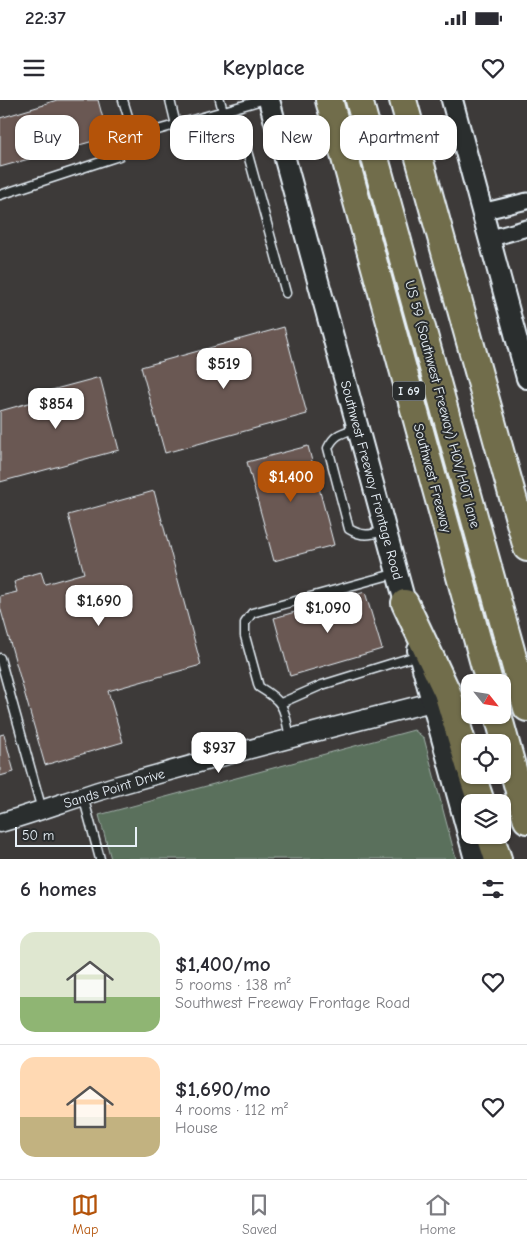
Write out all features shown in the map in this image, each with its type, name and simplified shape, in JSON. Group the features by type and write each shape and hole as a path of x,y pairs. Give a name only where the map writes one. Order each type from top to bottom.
{"highway":[{"name":"Southwest Freeway","path":"329,100 487,674"},
{"name":"US 59 (Southwest Freeway) HOV/HOT lane","path":"359,100 527,708"},
{"path":"403,100 527,548"},
{"path":"405,603 447,692 461,738"},
{"path":"500,724 527,820"},
{"path":"493,844 498,859"}],"main road":[{"name":"Southwest Freeway Frontage Road","path":"269,100 475,859"},
{"path":"452,100 527,378"}],"street":[{"path":"481,212 527,201"},
{"path":"488,239 527,228"},
{"name":"Sands Point Drive","path":"0,823 83,796 290,738 432,702"}],"lane":[{"path":"123,100 128,115"},
{"path":"170,100 174,115"},
{"path":"220,100 223,111"},
{"path":"210,115 262,100"},
{"path":"0,195 107,160"},
{"path":"250,160 286,293"},
{"path":"358,428 336,435 328,448 349,529 357,534 367,536 386,531"},
{"path":"290,738 281,703 275,696 259,687 245,636 245,623 252,612 397,573"},
{"path":"281,703 322,685 419,655"},
{"path":"0,658 42,810"},
{"path":"83,796 100,859"}],"green space":[{"path":"414,730 424,738 456,859 111,859 99,815"}],"building":[{"path":"57,100 98,100 102,115 89,115 89,142 79,145 79,115 15,115 15,160 25,160 0,167 0,118"},
{"path":"284,327 307,414 165,453 141,367"},
{"path":"100,377 119,450 0,482 0,411 50,397 48,391"},
{"path":"308,446 334,545 274,561 247,462"},
{"path":"154,491 201,665 108,691 123,742 45,765 0,607 0,596 17,592 14,582 23,579 23,577 41,572 45,584 84,573 68,515"},
{"path":"365,592 382,649 290,676 274,618"},
{"path":"4,734 14,772 0,776 0,735"}]}
